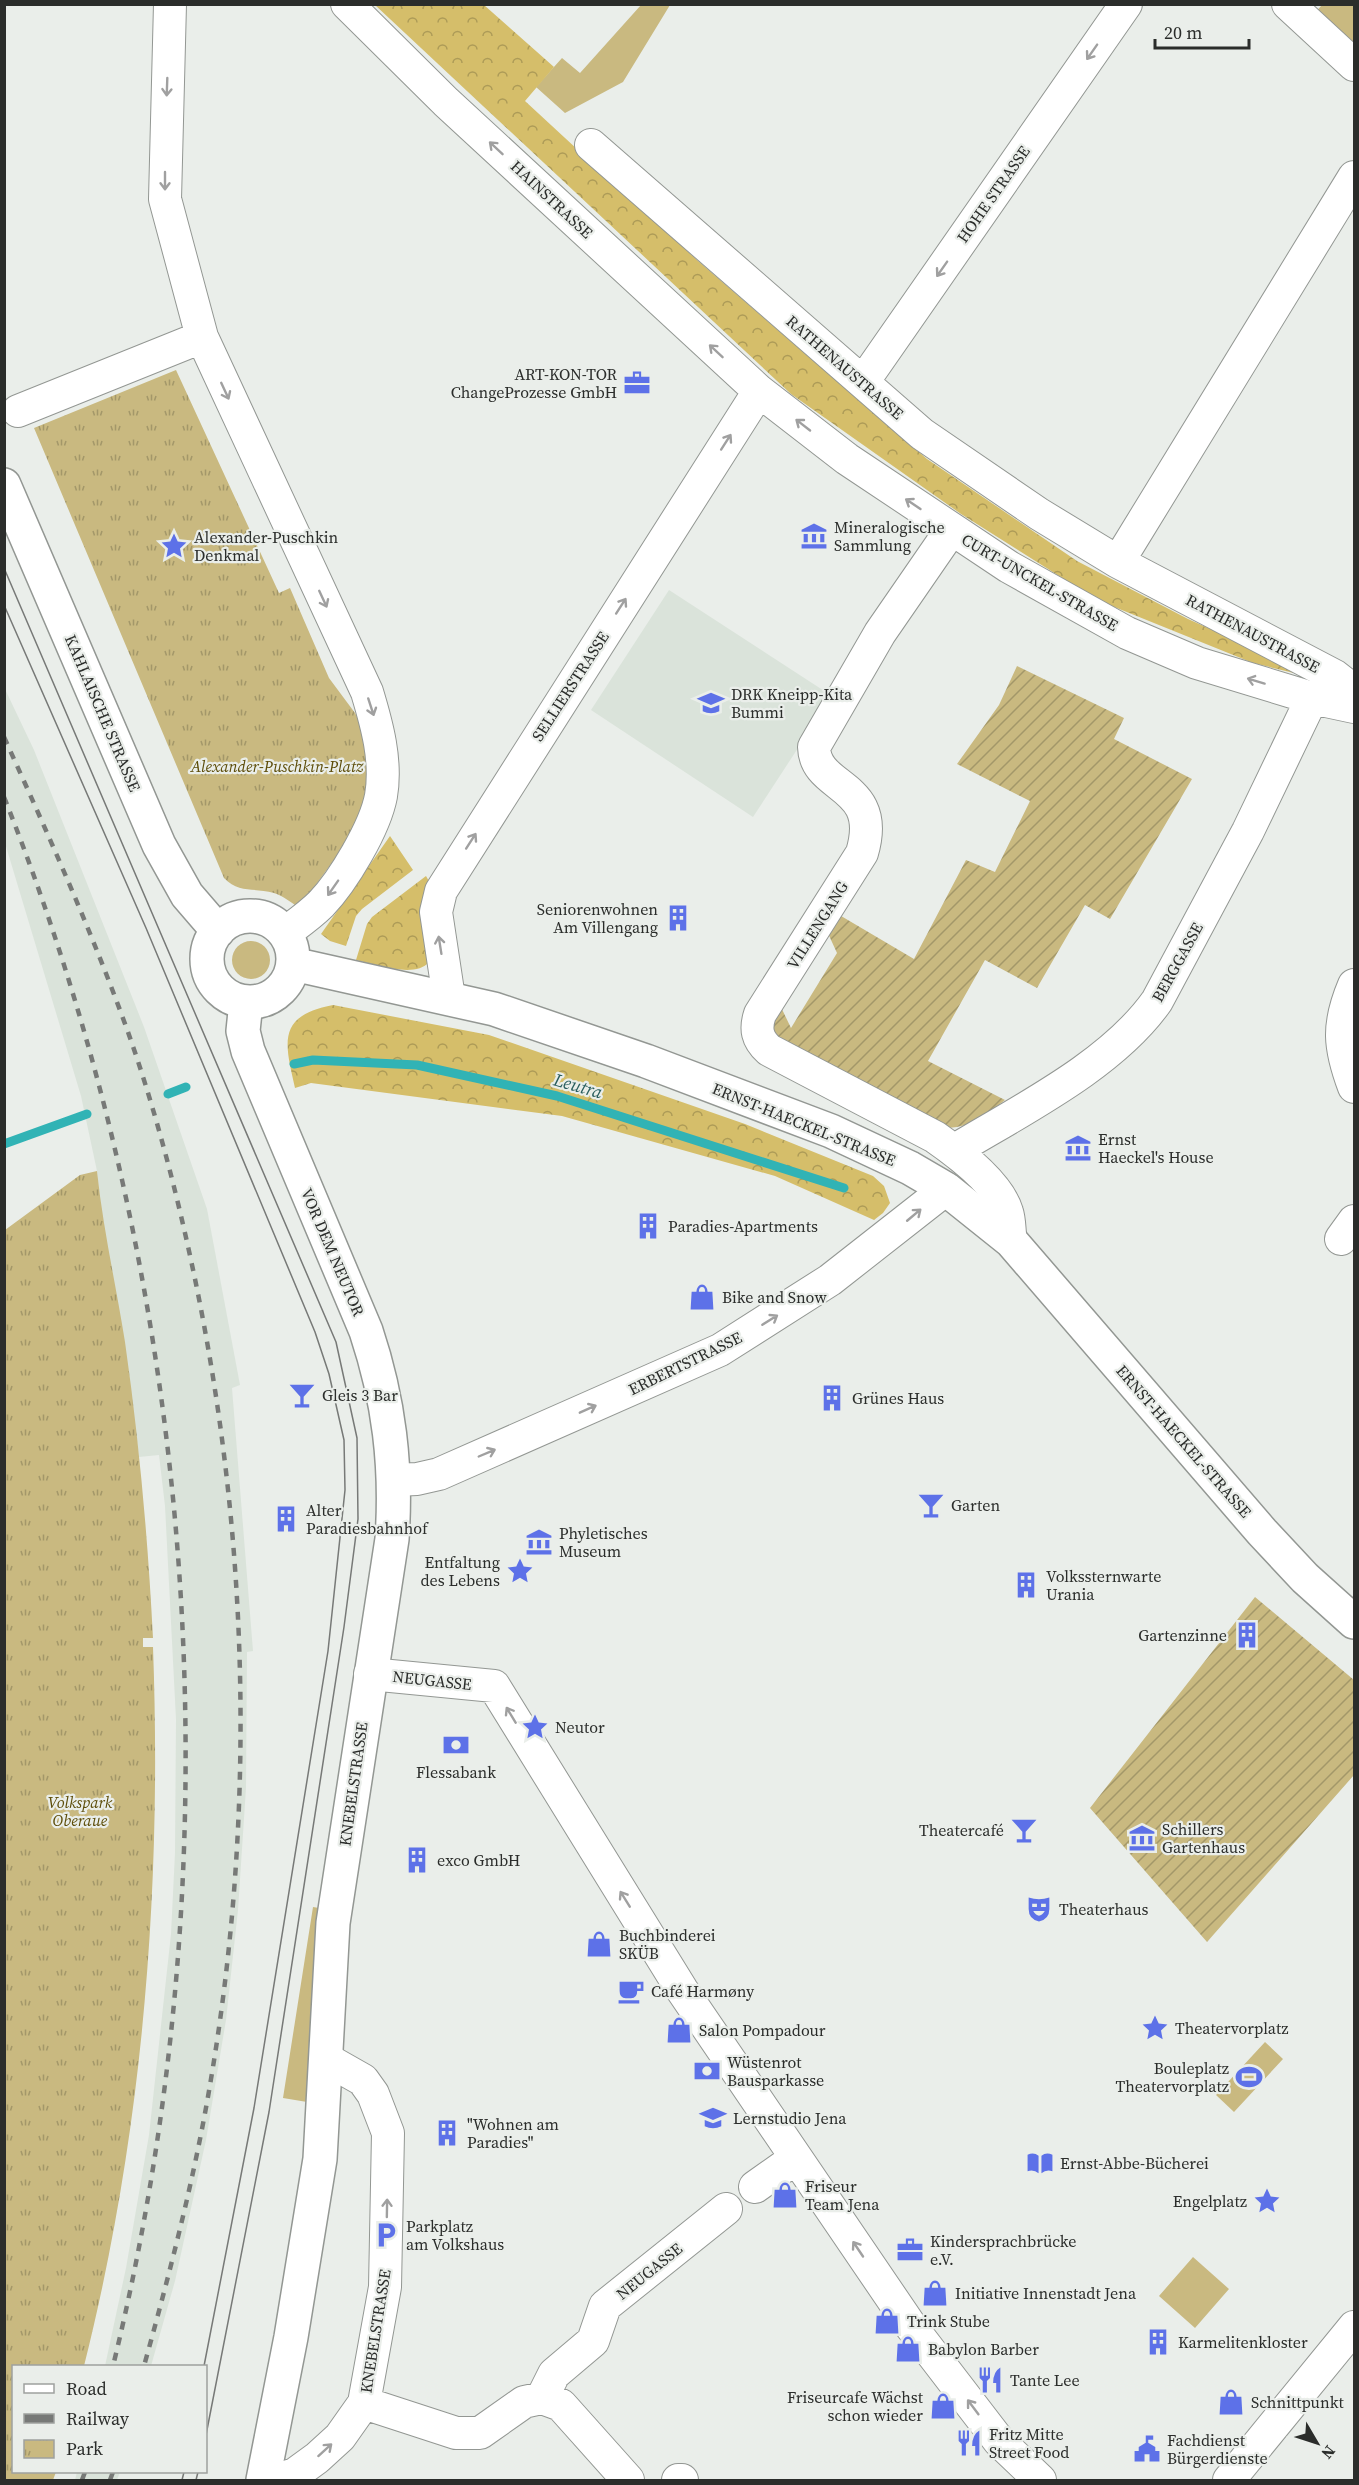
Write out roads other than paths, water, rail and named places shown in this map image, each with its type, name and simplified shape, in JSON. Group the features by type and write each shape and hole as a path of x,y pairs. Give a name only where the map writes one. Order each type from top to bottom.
{"main road":[{"name":"KAHLAISCHE STRASSE","path":"4,485 159,844 187,894 218,931"},
{"path":"256,916 267,919 285,933 290,943 293,964 286,983 277,993 266,999 246,1002 226,994 212,979 208,960 209,949 218,931 235,919 256,916"},
{"name":"ERNST-HAECKEL-STRASSE","path":"293,964 494,1009 646,1061 831,1131 910,1168 946,1189 1011,1241 1262,1532 1305,1578 1354,1622"},
{"name":"VOR DEM NEUTOR","path":"246,1002 243,1031 248,1052 366,1330 377,1364 389,1414 394,1495"},
{"name":"KNEBELSTRASSE","path":"263,2481 291,2337 320,2159 333,1923 394,1495"}],"street":[{"path":"170,4 165,199 202,337 366,692 380,742 381,795 374,819 360,848 321,904 285,933"},
{"name":"HAINSTRASSE","path":"347,4 446,102 759,391"},
{"path":"1288,4 1354,65"},
{"name":"HOHE STRASSE","path":"863,382 1124,5"},
{"name":"RATHENAUSTRASSE","path":"591,145 922,434 1039,514 1118,562 1335,676 1354,691"},
{"path":"1118,562 1354,177"},
{"path":"18,411 202,337"},
{"name":"CURT-UNCKEL-STRASSE","path":"759,391 847,459 951,530 1019,573 1127,633 1197,663 1312,698 1354,707"},
{"name":"SELLIERSTRASSE","path":"449,998 436,912 441,891 759,391"},
{"name":"VILLENGANG","path":"951,530 880,633 814,747 818,765 857,799 866,825 865,841 862,853 760,1014 757,1032 761,1043 769,1050 935,1137 955,1150 980,1173 1002,1201 1007,1212 1011,1241"},
{"name":"BERGGASSE","path":"955,1150 1052,1091 1123,1040 1143,1020 1157,1001 1248,831 1312,698"},
{"path":"1354,985 1345,1008 1340,1033 1345,1063 1354,1087"},
{"name":"ERBERTSTRASSE","path":"394,1495 417,1479 439,1474 720,1350 836,1276 946,1189"},
{"name":"NEUGASSE","path":"370,1674 494,1686 671,1973 796,2158"},
{"name":"KNEBELSTRASSE","path":"276,2481 295,2474 317,2458 340,2437 364,2403 385,2287 388,2133 373,2094 363,2080 326,2059"},
{"path":"755,2187 796,2158 917,2334 999,2441 1040,2481"},
{"name":"NEUGASSE","path":"542,2398 554,2374 593,2340 605,2306 726,2209"},
{"path":"1229,2481 1354,2327"},
{"path":"364,2403 456,2433 480,2433 524,2402 542,2398 561,2405 628,2481"}],"waterway":[{"name":"Leutra","path":"294,1064 313,1060 417,1065 557,1096 844,1188"},
{"name":"Leutra","path":"168,1094 186,1087"},
{"name":"Leutra","path":"4,1144 87,1114"}],"tram line":[{"path":"4,568 336,1342 357,1438 358,1519 344,1627 269,2112 207,2430"},
{"path":"4,605 146,928 315,1332 329,1374 344,1440 345,1490 328,1651 254,2108 204,2365"},
{"path":"182,2480 184,2473"},
{"path":"196,2480 198,2473"}],"railway":[{"path":"4,737 100,957 128,1032 162,1141 189,1251 209,1353 224,1457 234,1560 240,1664 240,1768 235,1872 226,1976 211,2079 190,2188 144,2365"},
{"path":"4,797 70,985 121,1177 158,1374 179,1573 186,1773 177,1973 153,2171 113,2365"},
{"path":"82,2480 85,2473"},
{"path":"110,2480 113,2473"}],"place":[{"name":"ART-KON-TOR ChangeProzesse GmbH","path":"637,383"},
{"name":"Mineralogische Sammlung","path":"814,536"},
{"name":"Alexander-Puschkin Denkmal","path":"174,546"},
{"name":"DRK Kneipp-Kita Bummi","path":"711,703"},
{"name":"Seniorenwohnen Am Villengang","path":"678,918"},
{"name":"Ernst Haeckel's House","path":"1078,1148"},
{"name":"Paradies-Apartments","path":"648,1226"},
{"name":"Bike and Snow","path":"702,1297"},
{"name":"Gleis 3 Bar","path":"302,1395"},
{"name":"Grünes Haus","path":"832,1398"},
{"name":"Garten","path":"931,1505"},
{"name":"Alter Paradiesbahnhof","path":"286,1519"},
{"name":"Phyletisches Museum","path":"539,1542"},
{"name":"Entfaltung des Lebens","path":"520,1571"},
{"name":"Volkssternwarte Urania","path":"1026,1585"},
{"name":"Gartenzinne","path":"1247,1635"},
{"name":"Neutor","path":"535,1727"},
{"name":"Flessabank","path":"456,1745"},
{"name":"Theatercafé","path":"1024,1830"},
{"name":"Schillers Gartenhaus","path":"1142,1838"},
{"name":"exco GmbH","path":"417,1860"},
{"name":"Theaterhaus","path":"1039,1909"},
{"name":"Buchbinderei SKÜB","path":"599,1944"},
{"name":"Café Harmøny","path":"631,1991"},
{"name":"Theatervorplatz","path":"1155,2028"},
{"name":"Salon Pompadour","path":"679,2030"},
{"name":"Wüstenrot Bausparkasse","path":"707,2071"},
{"name":"Bouleplatz Theatervorplatz","path":"1249,2077"},
{"name":"Lernstudio Jena","path":"713,2118"},
{"name":"\"Wohnen am Paradies\"","path":"447,2133"},
{"name":"Ernst-Abbe-Bücherei","path":"1040,2163"},
{"name":"Friseur Team Jena","path":"785,2195"},
{"name":"Engelplatz","path":"1267,2201"},
{"name":"Parkplatz am Volkshaus","path":"386,2235"},
{"name":"Kindersprachbrücke e.V.","path":"910,2250"},
{"name":"Initiative Innenstadt Jena","path":"935,2293"},
{"name":"Trink Stube","path":"887,2321"},
{"name":"Karmelitenkloster","path":"1158,2342"},
{"name":"Babylon Barber","path":"908,2349"},
{"name":"Tante Lee","path":"990,2380"},
{"name":"Schnittpunkt","path":"1231,2402"},
{"name":"Friseurcafe Wächst schon wieder","path":"943,2406"},
{"name":"Fritz Mitte Street Food","path":"969,2443"},
{"name":"Fachdienst Bürgerdienste","path":"1147,2449"}],"park label":[{"name":"Alexander-Puschkin-Platz","path":"277,766"},
{"name":"Volkspark Oberaue","path":"80,1811"}]}
